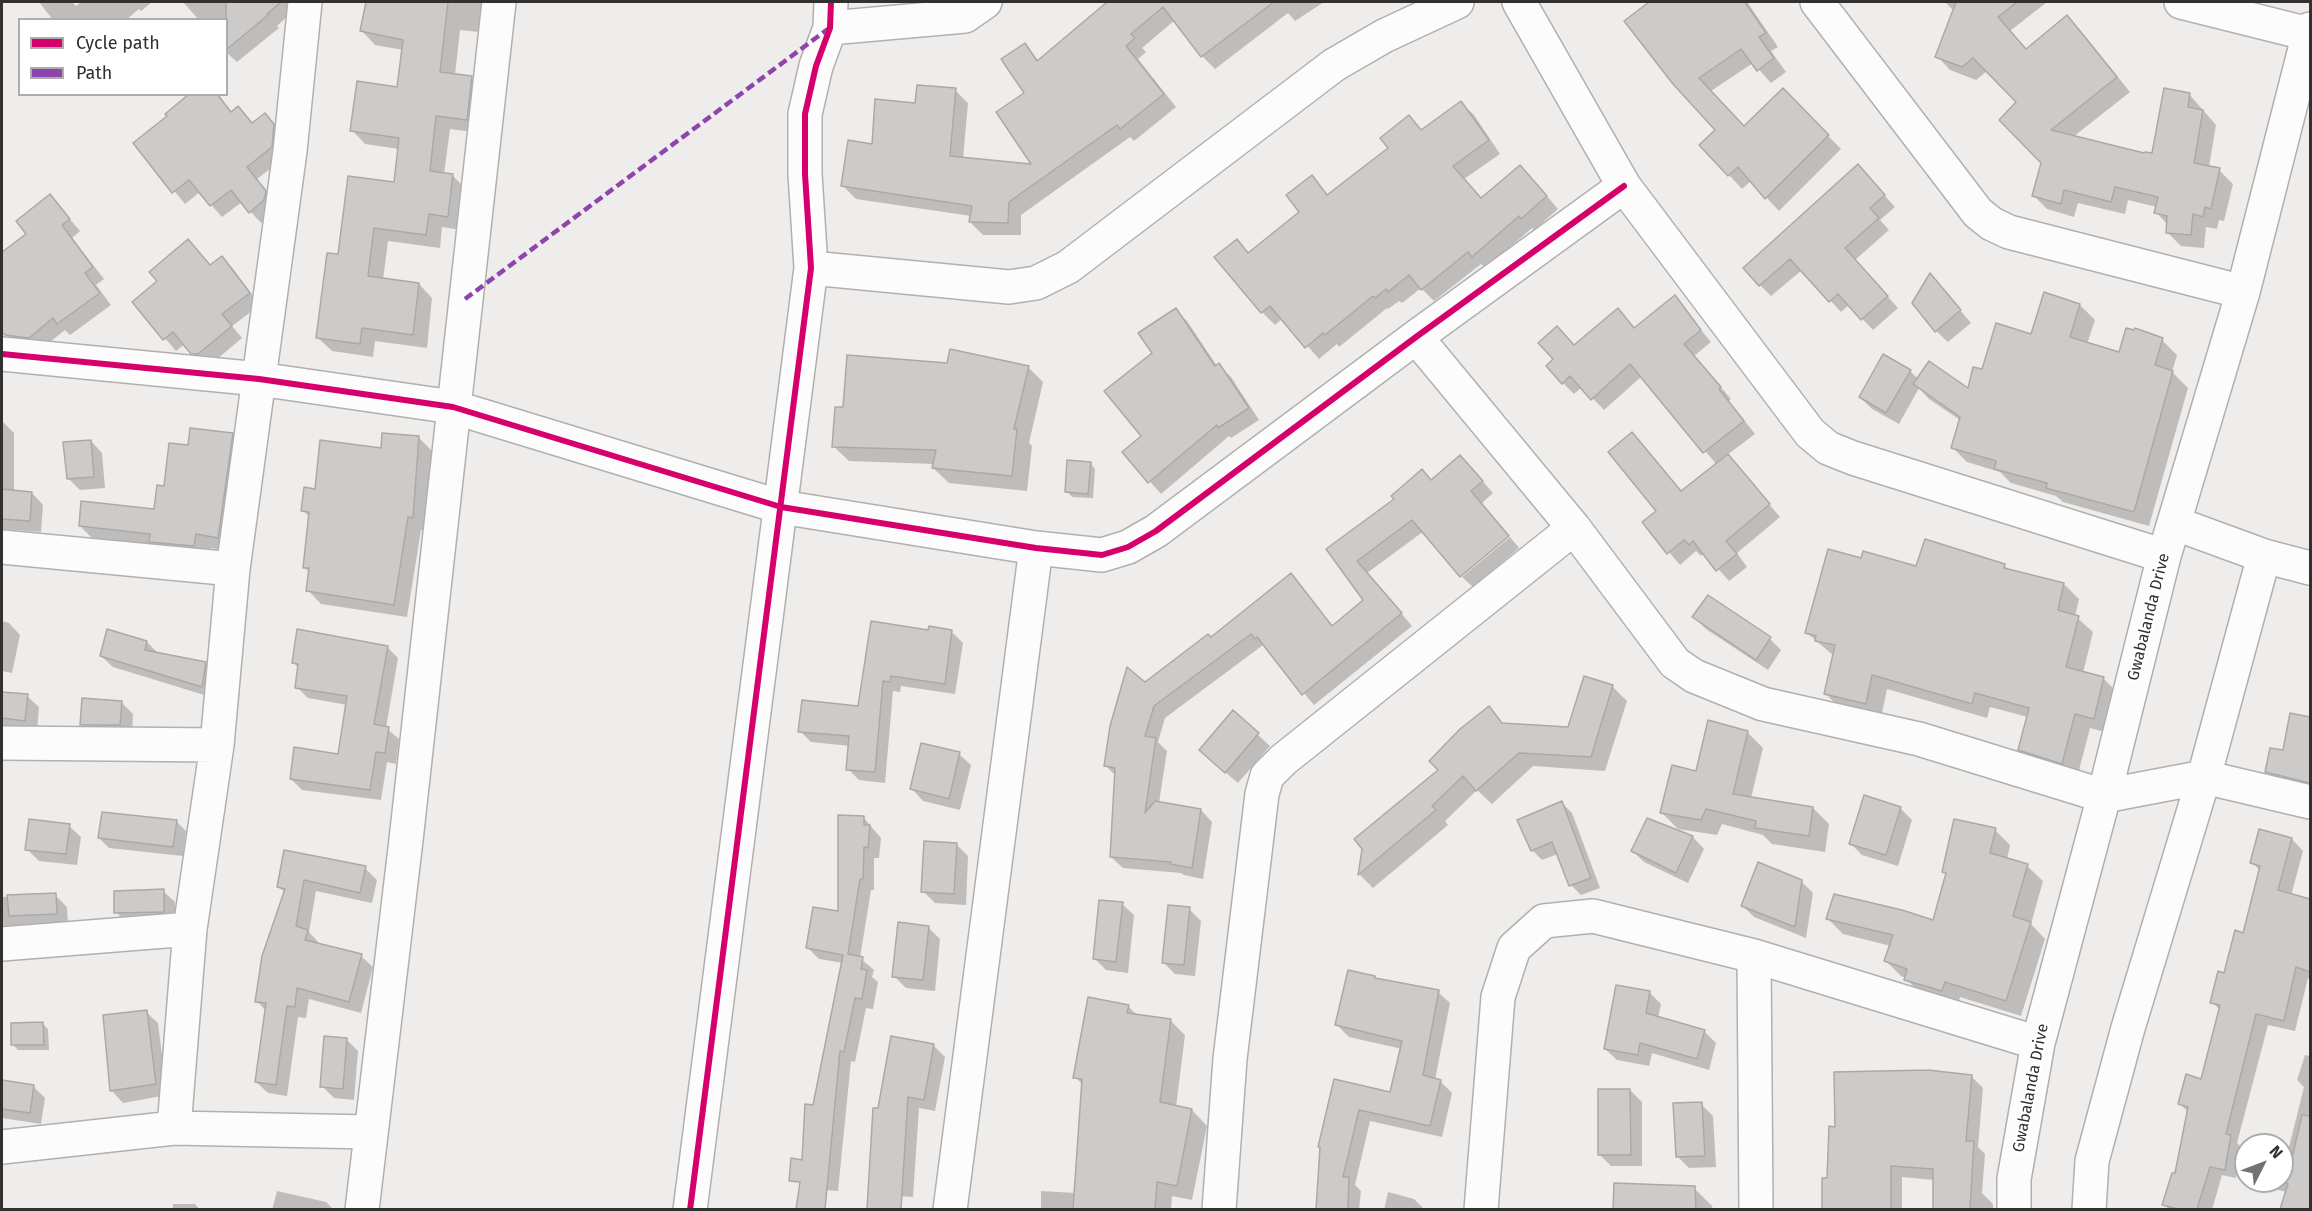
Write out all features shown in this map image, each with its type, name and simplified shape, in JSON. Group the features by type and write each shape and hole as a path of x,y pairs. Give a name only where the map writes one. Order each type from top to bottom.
{"street":[{"path":"174,1128 190,929 217,745 233,569 290,151 305,2"},
{"path":"362,1209 369,1132 406,840 499,2"},
{"path":"690,1209 811,268 805,174 805,114 816,66 830,15 965,16 985,2"},
{"path":"811,268 1009,287 1036,282 1068,267 1334,66 1384,36 1457,2"},
{"path":"1519,2 1624,186 1810,433 1828,448 1853,458 2164,556"},
{"path":"1817,2 1978,213 1992,224 2009,232 2243,292"},
{"path":"2181,2 2310,32"},
{"name":"Gwabalanda Drive","path":"2014,1209 2014,1179 2038,1043 2104,796 2164,556 2243,292 2310,32"},
{"path":"2,354 259,379 453,407 513,423 781,507 1036,548 1102,555 1128,548 1156,531 1416,337 1624,186"},
{"path":"1416,337 1574,528 1675,663 1694,676 1763,704 1919,739 2104,796 2204,777 2310,802"},
{"path":"2174,523 2264,556 2310,568"},
{"path":"1219,1209 1230,1059 1262,794 1267,776 1283,760 1574,528"},
{"path":"2,547 233,569"},
{"path":"950,1209 1036,548"},
{"path":"2089,1209 2092,1161 2122,1050 2204,777 2264,556"},
{"path":"2,743 217,745"},
{"path":"1481,1209 1498,997 1515,948 1544,921 1593,916 1754,956 2038,1043"},
{"path":"2,944 190,929"},
{"path":"1754,956 1756,1209"},
{"path":"2,1147 174,1128 369,1132"}],"building":[{"path":"226,2 281,2 228,48 228,18 226,18"},
{"path":"366,2 448,2 440,72 472,76 467,120 436,116 430,171 453,174 448,217 429,214 426,235 374,228 368,276 419,283 413,335 362,328 360,344 316,338 327,253 338,254 348,176 394,182 399,138 350,131 357,81 397,87 403,40 360,31"},
{"path":"1107,2 1274,2 1201,57 1163,7 1131,34 1135,38 1126,46 1164,94 1120,129 1117,125 1009,202 1008,223 969,222 972,206 841,186 848,140 872,144 875,99 915,103 917,85 956,88 950,156 1031,164 996,112 1024,93 1001,59 1025,43 1037,61"},
{"path":"1649,2 1745,2 1766,33 1759,37 1774,58 1757,71 1741,49 1699,78 1744,126 1783,88 1829,135 1765,199 1738,167 1728,176 1699,145 1715,130 1673,84 1624,21"},
{"path":"1956,2 2017,2 1998,17 2026,49 2067,15 2117,77 2051,130 2152,153 2164,88 2190,93 2188,107 2203,110 2194,163 2220,168 2211,209 2205,207 2203,217 2193,214 2191,235 2166,233 2167,216 2154,213 2158,197 2115,187 2111,202 2064,190 2061,204 2032,196 2041,163 1999,120 2016,102 1973,58 1962,67 1935,57"},
{"path":"187,96 219,96 231,112 238,106 252,123 265,113 274,124 272,147 247,167 266,191 264,200 249,213 231,190 210,206 189,180 172,193 133,143 167,116 165,114"},
{"path":"1461,101 1489,140 1453,166 1481,198 1520,165 1547,196 1521,219 1519,216 1472,257 1468,252 1421,290 1409,275 1388,292 1386,289 1375,298 1373,296 1325,335 1323,333 1305,348 1270,306 1261,313 1214,257 1237,239 1248,253 1299,212 1286,195 1312,175 1327,195 1388,148 1380,138 1409,115 1421,130"},
{"path":"1858,164 1885,195 1870,208 1879,218 1845,248 1888,296 1861,320 1838,294 1829,302 1790,259 1759,286 1743,268"},
{"path":"50,194 70,219 62,225 93,267 85,273 100,293 57,324 53,318 29,338 5,335 2,332 2,252 26,234 16,221"},
{"path":"188,239 210,265 222,256 250,293 222,314 232,326 198,354 191,354 173,332 163,340 132,302 157,281 149,272"},
{"path":"1930,273 1961,310 1935,332 1912,303"},
{"path":"2044,292 2080,304 2070,337 2119,352 2126,328 2134,330 2135,328 2163,338 2155,365 2173,371 2134,512 2046,488 2047,483 1994,469 1996,461 1951,448 1960,417 1913,384 1929,361 1968,388 1973,367 1982,369 1996,323 2031,334"},
{"path":"1675,295 1701,330 1684,344 1721,387 1719,389 1744,421 1703,453 1630,364 1591,400 1570,376 1562,384 1546,366 1553,359 1538,343 1557,326 1574,345 1618,308 1634,328"},
{"path":"1176,308 1215,366 1219,363 1249,408 1218,428 1217,425 1148,483 1122,452 1141,436 1104,391 1152,353 1138,333"},
{"path":"950,349 1029,366 1014,429 1017,429 1012,476 932,468 936,450 832,447 835,407 843,407 847,355 947,363"},
{"path":"1883,354 1911,370 1886,413 1859,397"},
{"path":"190,428 233,433 218,538 196,534 194,546 149,542 150,534 79,526 81,501 154,509 157,485 164,486 169,443 188,445"},
{"path":"1632,432 1681,491 1728,454 1770,504 1726,541 1737,554 1716,571 1693,541 1689,545 1684,540 1667,554 1642,522 1656,511 1608,452"},
{"path":"382,433 419,436 413,518 408,517 394,605 306,591 309,568 303,568 309,512 301,511 304,487 315,489 320,440 381,448"},
{"path":"91,440 94,477 67,479 63,442"},
{"path":"1460,455 1483,481 1471,491 1509,536 1460,577 1412,520 1357,561 1402,613 1302,695 1257,637 1255,639 1251,634 1154,706 1145,736 1156,738 1145,813 1155,801 1201,809 1192,868 1170,864 1171,862 1110,857 1115,768 1104,766 1110,726 1127,667 1145,682 1208,634 1211,637 1291,573 1332,626 1363,600 1326,549 1394,499 1391,496 1422,469 1431,480"},
{"path":"1067,460 1091,462 1088,494 1065,492"},
{"path":"2,489 32,492 30,521 2,519"},
{"path":"1925,539 2005,564 2004,568 2064,583 2058,610 2079,616 2066,667 2104,677 2094,719 2075,714 2062,764 2018,750 2029,708 1975,693 1972,704 1872,675 1866,704 1824,694 1835,645 1815,641 1816,636 1805,633 1828,549 1861,558 1863,551 1916,566"},
{"path":"1708,595 1771,637 1756,660 1692,617"},
{"path":"871,621 928,630 929,626 952,630 945,684 891,676 890,682 883,681 875,772 846,770 849,736 798,732 802,700 858,706"},
{"path":"107,629 147,641 145,650 206,662 202,687 100,656"},
{"path":"297,629 388,646 374,724 389,727 385,753 376,752 370,790 290,779 294,747 338,754 347,696 295,688 298,664 292,663"},
{"path":"1584,676 1613,685 1591,757 1519,753 1476,791 1463,776 1432,806 1436,810 1358,875 1362,849 1354,839 1438,770 1429,761 1460,729 1489,706 1502,723 1568,727"},
{"path":"2,692 28,694 25,721 2,718"},
{"path":"82,698 122,701 120,725 80,725"},
{"path":"1233,710 1259,733 1225,773 1199,750"},
{"path":"2290,713 2310,717 2310,783 2265,772 2270,748 2283,750"},
{"path":"1708,720 1748,731 1733,794 1813,807 1809,836 1755,828 1756,821 1706,809 1701,820 1660,813 1672,765 1696,771"},
{"path":"921,743 960,752 949,799 910,789"},
{"path":"1864,795 1901,807 1886,855 1849,844"},
{"path":"1562,801 1591,878 1569,886 1552,842 1531,851 1517,820"},
{"path":"102,812 177,820 173,847 98,838"},
{"path":"838,815 864,816 864,825 870,825 868,848 864,847 863,879 860,879 848,954 863,957 861,969 867,970 862,999 855,998 844,1052 840,1051 825,1209 796,1209 800,1182 789,1181 791,1158 802,1160 805,1104 813,1105 843,955 806,948 813,907 838,911"},
{"path":"1647,818 1693,836 1676,873 1631,851"},
{"path":"29,819 70,824 66,854 25,850"},
{"path":"1954,819 1996,828 1990,853 2028,864 2013,916 2031,922 2006,1001 1945,982 1942,991 1904,980 1907,969 1884,961 1893,935 1826,919 1834,894 1933,920 1946,873 1942,872"},
{"path":"2259,829 2292,838 2278,890 2310,899 2310,972 2296,967 2284,1021 2256,1014 2226,1134 2231,1135 2225,1170 2210,1167 2197,1209 2178,1209 2162,1205 2172,1173 2175,1173 2188,1107 2178,1104 2186,1074 2201,1079 2220,1005 2210,1003 2218,971 2224,973 2235,930 2243,933 2260,866 2250,863"},
{"path":"924,841 957,843 954,894 921,892"},
{"path":"284,850 366,866 360,893 304,880 296,926 308,930 305,940 362,954 349,1002 297,988 295,1007 287,1006 276,1085 255,1082 266,1003 255,1002 262,956 285,889 277,887"},
{"path":"1758,862 1802,880 1795,927 1741,906"},
{"path":"164,889 164,912 114,913 114,891"},
{"path":"56,893 57,914 9,916 7,895"},
{"path":"1099,900 1123,902 1116,962 1093,959"},
{"path":"1168,905 1190,907 1184,965 1162,963"},
{"path":"898,922 929,926 923,980 892,977"},
{"path":"1348,970 1375,976 1375,978 1439,990 1423,1075 1441,1080 1430,1126 1359,1110 1343,1177 1349,1177 1348,1209 1316,1209 1320,1147 1318,1147 1334,1079 1390,1092 1402,1041 1335,1025"},
{"path":"1616,985 1650,991 1646,1013 1705,1030 1697,1059 1640,1043 1638,1055 1604,1049"},
{"path":"1088,997 1129,1005 1127,1013 1171,1019 1160,1102 1192,1109 1177,1186 1157,1182 1155,1209 1073,1209 1082,1079 1073,1078"},
{"path":"147,1010 156,1084 110,1091 103,1015"},
{"path":"43,1022 44,1045 11,1045 11,1023"},
{"path":"324,1036 347,1038 343,1089 320,1087"},
{"path":"891,1036 934,1044 924,1100 908,1097 901,1209 867,1209 873,1108 878,1108"},
{"path":"1928,1070 1972,1075 1966,1141 1974,1141 1970,1209 1933,1209 1933,1169 1891,1166 1891,1209 1822,1209 1822,1178 1827,1178 1829,1126 1835,1127 1834,1072"},
{"path":"2,1080 34,1085 30,1113 2,1109"},
{"path":"1598,1089 1630,1089 1631,1155 1598,1155"},
{"path":"1702,1102 1705,1156 1676,1157 1673,1103"},
{"path":"2302,1115 2310,1116 2310,1209 2280,1209 2285,1193 2294,1193 2294,1149"},
{"path":"1614,1183 1695,1186 1696,1209 1613,1209"}],"marked path":[{"path":"465,299 828,29"}],"cycle path":[{"path":"690,1210 811,268 805,174 805,114 816,66 830,28 831,2"},
{"path":"2,354 259,379 453,407 781,507 1036,548 1102,555 1128,547 1156,531 1416,337 1624,186"}]}
